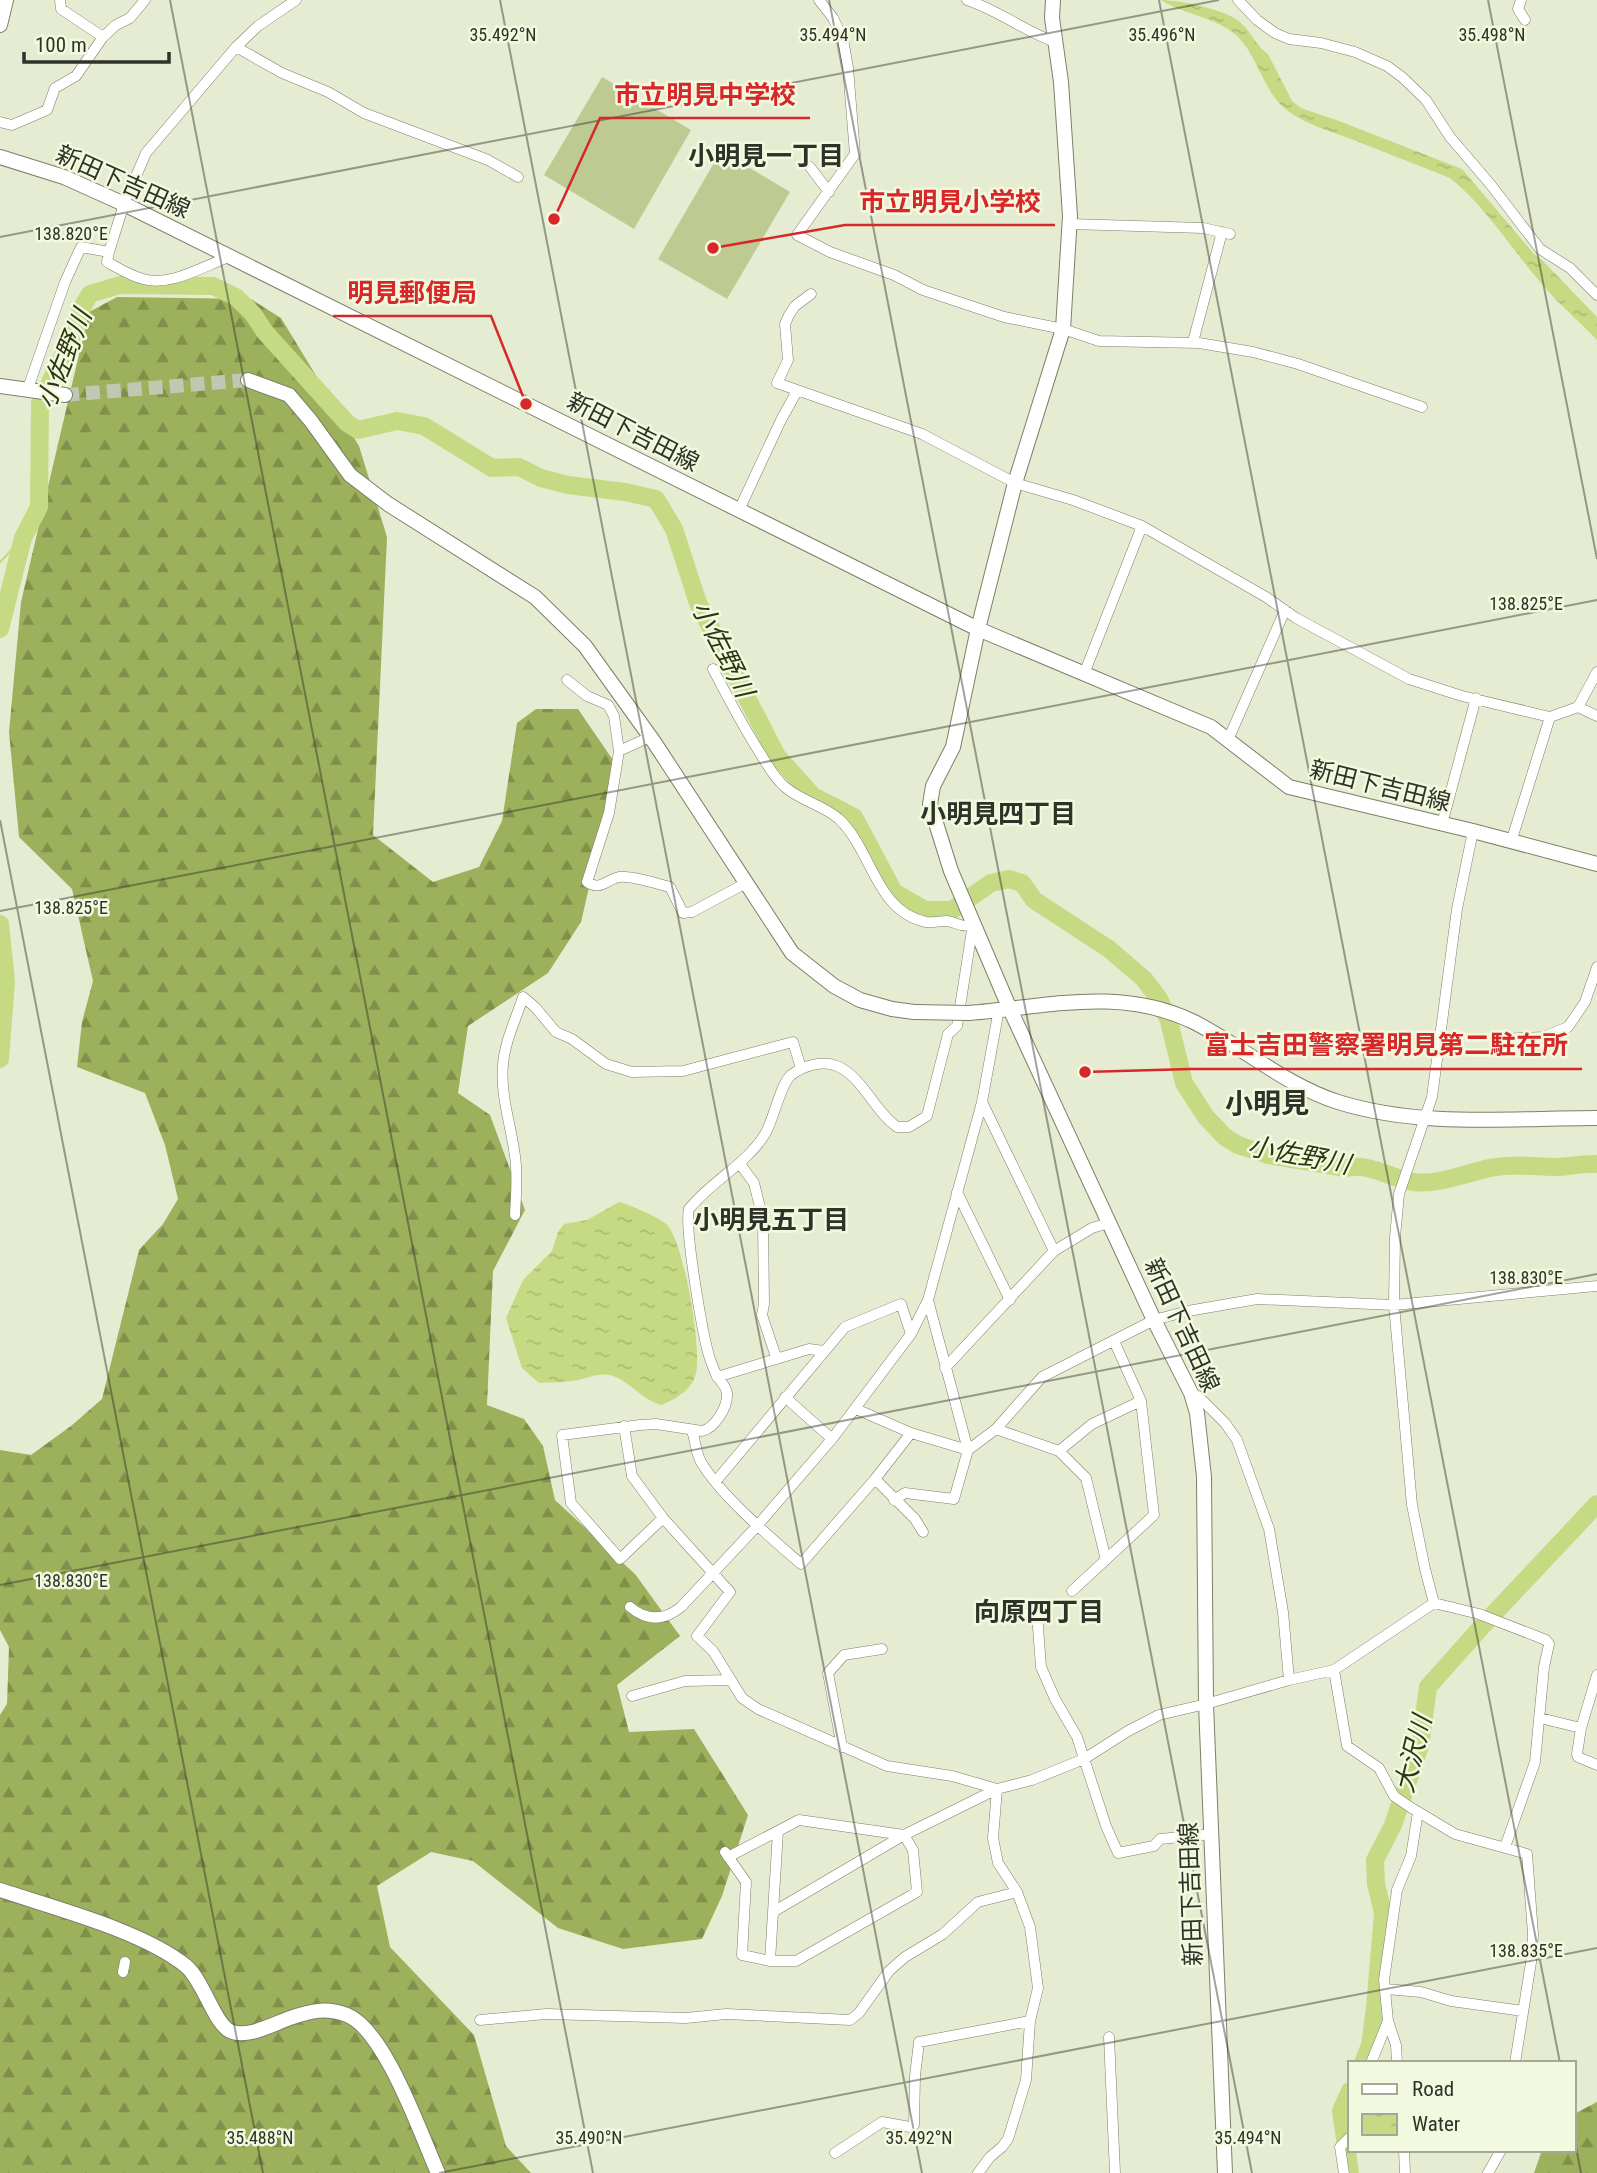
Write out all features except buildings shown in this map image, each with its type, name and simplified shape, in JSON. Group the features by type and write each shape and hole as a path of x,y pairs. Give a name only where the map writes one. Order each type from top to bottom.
{"main road":[{"path":"0,25 6,0"},
{"path":"978,629 1015,483 1063,329 1070,224 1053,0"},
{"name":"新田下吉田線","path":"0,157 64,177 124,204 978,629 1211,727 1289,787 1597,864"},
{"path":"248,380 289,396 311,421 350,475 388,504 535,597 586,646 650,737 792,953 834,986 860,1000 914,1012 969,1013 1078,1000 1120,1001 1157,1009 1193,1022 1298,1085 1336,1101 1378,1113 1424,1118 1597,1118"},
{"path":"0,386 60,394"},
{"name":"新田下吉田線","path":"978,629 953,747 933,786 930,804 951,871 1004,1008 1191,1393 1197,1413 1203,1477 1206,1704 1225,2173"},
{"path":"0,1890 126,1934 170,1955 197,1978 223,2026 232,2032 256,2031 312,2011 328,2010 348,2015 358,2021 378,2043 438,2173"}],"street":[{"path":"60,0 61,9 103,37"},
{"path":"0,122 12,125 47,110 55,88 76,76 103,37 130,18 145,0"},
{"path":"229,257 205,265 180,279 145,280 107,262 124,204 146,153 236,47 258,26 296,0"},
{"path":"819,0 833,18 843,39 849,68 855,154 797,235 830,252 894,275 923,290 1004,317 1063,329 1099,341 1193,342 1253,352 1298,364 1422,407"},
{"path":"967,0 992,9 1055,42"},
{"path":"1238,0 1257,20 1275,33 1289,39 1321,43 1355,52 1387,66 1402,77 1426,100 1450,136 1540,249 1570,268 1597,295"},
{"path":"1521,0 1518,9 1525,19"},
{"path":"236,47 282,73 328,92 364,113 488,160 518,177"},
{"path":"810,167 829,192"},
{"path":"1070,224 1203,228 1226,233 1193,342"},
{"path":"27,391 65,282 81,247 108,252"},
{"path":"811,293 795,306 785,324 788,360 777,383 922,434 1015,483 1073,500 1142,526 1409,679 1462,696 1550,717 1578,707 1597,672"},
{"path":"739,510 797,391"},
{"path":"1084,674 1142,526"},
{"path":"1228,740 1285,610"},
{"path":"663,1518 620,1559 571,1503 562,1435 656,1424 707,1430 721,1412 727,1394 717,1377 704,1331 687,1215 691,1206 740,1164 769,1128 788,1077 801,1068 827,1063 844,1070 897,1127 909,1127 927,1116 948,1034 957,1026 973,923 960,927 951,921 926,922 905,913 889,900 866,856 841,820 827,810 802,800 783,786 772,773 740,721 713,669"},
{"path":"567,680 587,696 608,705 614,716 619,751 609,813 587,882 591,886 603,886 620,877 670,887 683,913 692,912 746,883"},
{"path":"1442,824 1476,698"},
{"path":"1578,707 1597,716"},
{"path":"1511,842 1550,717"},
{"path":"619,751 650,737"},
{"path":"1434,1603 1412,1505 1394,1305 1395,1237 1399,1194 1432,1097 1457,909 1473,831"},
{"path":"1503,1039 1543,1037 1568,1027 1585,1002 1597,967"},
{"path":"515,1215 518,1183 504,1099 503,1066 505,1051 523,997 556,1032 618,1069 648,1073 683,1071 793,1042 801,1068"},
{"path":"629,1607 648,1618 665,1617 681,1607 757,1526 832,1438 911,1334 928,1300 982,1102 1004,1008"},
{"path":"982,1102 1054,1251"},
{"path":"740,1164 754,1183 763,1219 762,1315 776,1357"},
{"path":"957,1192 1010,1300"},
{"path":"945,1368 1054,1251 1092,1228 1109,1223"},
{"path":"968,1450 996,1429 1042,1377 1154,1320 1257,1299 1394,1305 1597,1286"},
{"path":"894,1500 905,1493 954,1499 968,1450 928,1300"},
{"path":"716,1481 845,1327 901,1304 911,1334"},
{"path":"1073,1591 1154,1516 1141,1401 1114,1340"},
{"path":"717,1377 776,1357 809,1349 824,1351"},
{"path":"1191,1393 1198,1396 1225,1423 1237,1440 1269,1529 1283,1612 1289,1680"},
{"path":"785,1397 832,1438"},
{"path":"1059,1451 1092,1424 1141,1401"},
{"path":"856,1409 911,1433 968,1450"},
{"path":"624,1426 632,1476 663,1518 730,1592 696,1636 713,1651 749,1704 887,1766 952,1776 997,1789"},
{"path":"996,1429 1059,1451 1086,1478 1106,1560"},
{"path":"692,1430 700,1460 716,1481 757,1526 801,1564 911,1433"},
{"path":"875,1479 915,1519 923,1532"},
{"path":"773,1912 904,1835 997,1789 1032,1780 1084,1759 1159,1715 1334,1670 1434,1603 1498,1620 1546,1640 1549,1644 1544,1667 1535,1762 1505,1847"},
{"path":"1005,1614 1037,1614 1041,1667 1055,1699 1077,1737 1118,1853 1154,1846 1160,1839 1212,1834"},
{"path":"842,1747 828,1673 844,1656 882,1649"},
{"path":"1334,1670 1347,1746 1379,1768 1394,1796 1455,1834 1527,1854 1532,1956 1516,2061"},
{"path":"1597,1675 1581,1728 1577,1754 1578,1757 1597,1765"},
{"path":"632,1696 685,1681 731,1680"},
{"path":"1540,1718 1581,1728"},
{"path":"978,2173 1008,2139 1026,2081 1030,2021 1038,1988 1030,1927 1017,1892 998,1863 993,1838 997,1789"},
{"path":"1397,2061 1396,2045 1388,2021 1384,1980 1397,1890 1411,1856 1414,1809"},
{"path":"799,1820 904,1835 913,1850 917,1892 796,1961 770,1961 742,1955 746,1882 727,1854 799,1820"},
{"path":"770,1961 778,1831"},
{"path":"480,2020 545,2014 686,2018 726,2014 850,2020 859,2013 889,1971 905,1957 943,1934 978,1902 1017,1892"},
{"path":"1386,1989 1421,1992 1451,2001 1523,2011"},
{"path":"835,2153 881,2122 910,2127 914,2125 919,2042 1030,2021"},
{"path":"1372,2061 1388,2021"},
{"path":"1108,2037 1115,2173"},
{"path":"1344,2173 1340,2147 1348,2139"},
{"path":"1404,2152 1405,2173"},
{"path":"1488,2173 1500,2152"}],"green space":[{"path":"117,297 251,299 281,318 359,446 387,537 373,835 433,882 479,867 502,821 517,723 536,709 578,709 617,766 581,922 548,973 468,1026 458,1093 490,1115 525,1210 493,1271 487,1405 524,1419 543,1446 555,1500 635,1574 680,1636 617,1685 629,1732 694,1729 748,1815 722,1896 702,1939 623,1949 558,1928 473,1861 431,1852 377,1886 390,1947 474,2035 506,2146 531,2173 0,2173 0,1715 7,1704 9,1647 0,1630 0,1450 31,1455 102,1399 139,1250 163,1224 178,1199 165,1145 145,1093 77,1067 82,1022 93,981 72,889 19,837 9,732 21,602 89,312"},
{"path":"1597,2102 1597,2173 1534,2173 1541,2152 1576,2152 1576,2113"}],"shaded area":[{"path":"602,77 691,130 634,229 544,175"},
{"path":"721,151 790,192 727,299 658,259"}],"water":[{"path":"1161,0 1204,7 1237,20 1268,54 1292,101 1301,108 1462,169 1534,254 1597,317 1597,340 1550,294 1485,212 1450,178 1295,116 1273,95 1251,54 1237,36 1220,24"},
{"path":"619,1202 652,1215 667,1225 680,1252 690,1296 696,1342 696,1373 687,1389 662,1405 610,1375 568,1382 539,1383 522,1368 506,1318 523,1280 552,1251 558,1232 564,1224 587,1220"}],"waterway":[{"name":"小佐野川","path":"0,629 23,538 39,507 40,403 90,294 120,285 213,286 236,297 347,423 358,430 397,421 424,426 492,468 519,467 541,478 568,485 656,499 674,529 698,603 777,756 813,796 854,817 894,892 925,910 952,910 991,883 1009,879 1022,883 1034,900 1109,949 1144,979 1159,999 1169,1021 1184,1083 1206,1117 1225,1137 1238,1145 1268,1155 1346,1168 1363,1167 1422,1183 1446,1180 1496,1167 1597,1164"},
{"path":"0,562 23,538"},
{"name":"小佐野川","path":"0,924 6,982 0,1059"},
{"name":"大沢川","path":"1364,2061 1370,2045 1375,2008 1383,1913 1376,1884 1375,1860 1393,1825 1420,1746 1428,1687 1597,1504"},
{"name":"大沢川","path":"1348,2095 1341,2111 1350,2173"}],"tunnel":[{"path":"65,395 248,380"}],"place":[{"name":"市立明見中学校","path":"554,219"},
{"name":"市立明見小学校","path":"713,248"},
{"name":"明見郵便局","path":"526,404"},
{"name":"富士吉田警察署明見第二駐在所","path":"1085,1072"}],"district":[{"name":"小明見一丁目","path":"766,156"},
{"name":"小明見四丁目","path":"998,814"},
{"name":"小明見","path":"1267,1103"},
{"name":"小明見五丁目","path":"771,1220"},
{"name":"向原四丁目","path":"1039,1612"}]}
